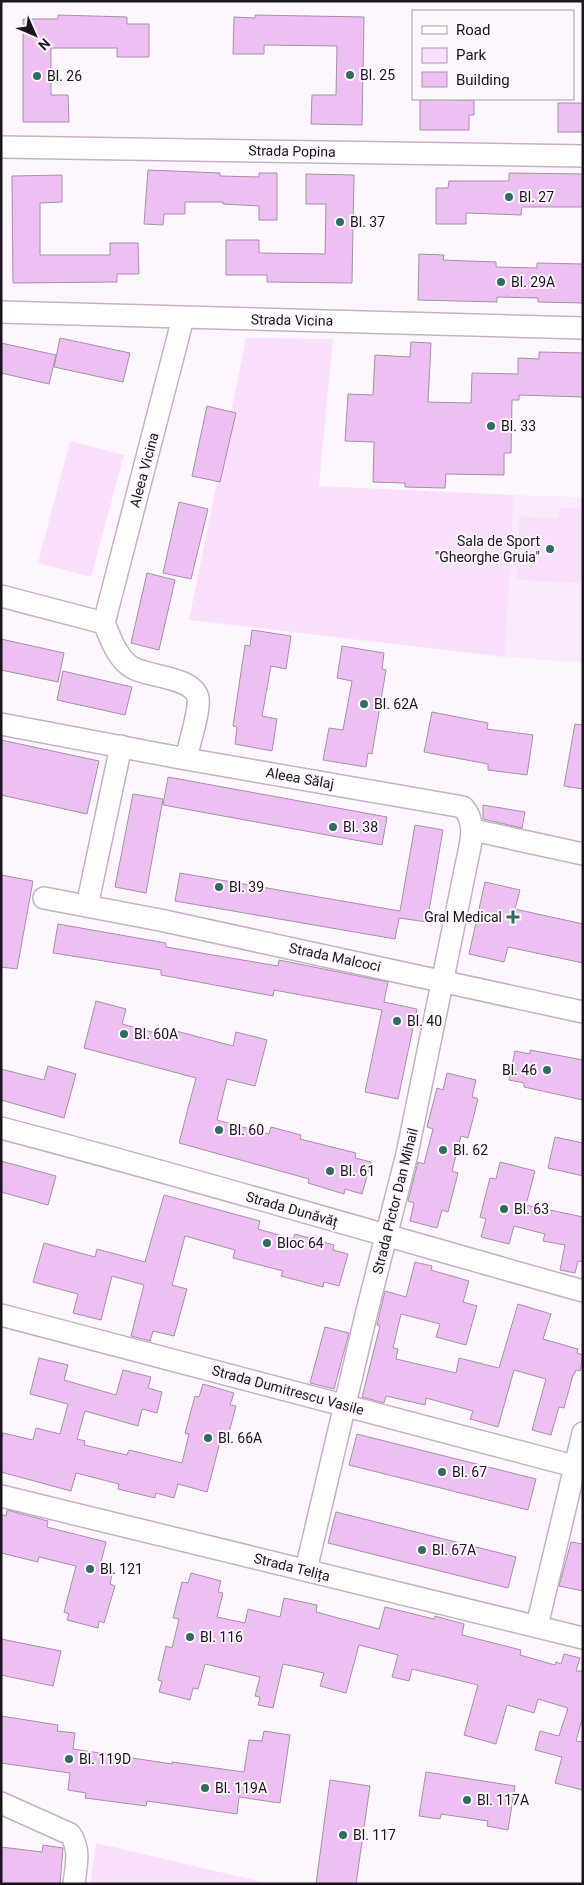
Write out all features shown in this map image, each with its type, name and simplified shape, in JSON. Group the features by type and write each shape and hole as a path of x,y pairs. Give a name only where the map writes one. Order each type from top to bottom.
{"street":[{"name":"Strada Popina","path":"1,147 583,156"},
{"name":"Strada Vicina","path":"1,312 583,328"},
{"name":"Aleea Vicina","path":"104,623 183,318"},
{"path":"1,596 104,623 116,652 133,668 168,680 182,681 192,688 198,696 197,711 186,759"},
{"name":"Aleea Sălaj","path":"1,724 463,808 470,814 473,830"},
{"path":"87,906 121,746"},
{"path":"473,830 583,854"},
{"name":"Strada Pictor Dan Mihail","path":"306,1570 344,1405 407,1154 444,980 473,830"},
{"name":"Strada Malcoci","path":"44,898 444,980 583,1012"},
{"name":"Strada Dunăvăț","path":"1,1128 126,1160 387,1237 583,1291"},
{"name":"Strada Dumitrescu Vasile","path":"1,1315 574,1466"},
{"path":"537,1626 583,1433"},
{"name":"Strada Telița","path":"1,1496 583,1638"},
{"path":"1,1803 70,1834 76,1843 78,1854 74,1884"}],"shaded area":[{"path":"514,495 583,497 583,663 505,657"}],"green space":[{"path":"246,338 333,339 319,486 514,495 505,657 189,620"},
{"path":"70,441 124,455 91,577 38,563"},
{"name":"Sala de Sport \"Gheorghe Gruia\"","path":"559,508 583,508 583,583 517,580 519,517 558,518"},
{"path":"96,1843 271,1884 90,1884"}],"building":[{"name":"Bl. 26","path":"58,15 127,17 127,24 149,24 149,57 117,57 117,48 51,48 51,95 68,95 69,122 23,122 23,19 58,19"},
{"name":"Bl. 25","path":"255,15 364,17 362,125 311,124 312,95 336,95 337,46 264,45 264,54 233,54 234,17 255,18"},
{"path":"420,100 474,100 474,115 469,115 469,130 420,130"},
{"path":"558,103 583,103 583,132 558,132"},
{"path":"148,170 220,173 220,176 259,177 259,173 277,173 277,220 259,220 259,206 223,204 223,202 185,202 185,214 164,214 163,225 144,224"},
{"name":"Bl. 27","path":"509,173 583,174 583,207 522,207 521,215 466,213 466,224 436,224 436,188 448,188 449,181 509,181"},
{"name":"Bl. 37","path":"306,174 354,175 352,283 267,282 267,275 226,275 226,240 259,240 259,253 325,254 326,204 306,204"},
{"path":"62,175 62,202 40,203 40,255 110,255 110,243 138,243 139,274 117,274 117,282 13,283 12,176"},
{"name":"Bl. 29A","path":"419,254 444,255 443,260 496,262 496,267 537,268 537,263 583,264 583,303 538,302 538,298 497,297 497,302 418,300"},
{"path":"60,338 130,353 123,382 54,367"},
{"path":"411,342 431,343 428,402 471,403 472,373 518,374 518,358 539,359 539,352 583,353 583,397 519,395 519,400 512,400 511,453 504,453 504,475 446,474 445,488 405,487 405,483 373,482 374,442 345,441 348,394 373,395 375,355 410,357"},
{"path":"1,343 56,355 49,384 1,373"},
{"path":"207,406 236,413 220,482 192,476"},
{"path":"179,502 208,509 191,579 163,573"},
{"path":"147,573 175,580 159,650 131,643"},
{"path":"252,630 291,636 286,669 271,666 262,716 277,719 272,751 235,744 237,727 233,726 245,645 250,646"},
{"path":"1,639 64,653 58,682 1,670"},
{"name":"Bl. 62A","path":"342,646 384,653 382,669 386,670 372,754 368,753 366,767 323,760 329,728 343,730 352,681 337,678"},
{"path":"63,671 132,687 125,715 57,700"},
{"path":"432,712 488,723 487,729 533,735 527,775 488,770 488,764 424,752"},
{"path":"575,724 583,725 583,789 564,786"},
{"path":"1,740 99,761 87,814 1,795"},
{"name":"Bl. 38","path":"168,777 387,817 382,845 163,805"},
{"path":"133,794 163,799 146,893 115,887"},
{"path":"483,805 525,812 522,828 483,819"},
{"name":"Bl. 39","path":"415,825 443,830 427,922 399,918 395,939 175,901 180,873 400,911"},
{"path":"1,875 33,881 17,969 1,967"},
{"name":"Gral Medical","path":"485,882 520,890 515,909 583,924 583,963 508,947 504,962 469,954"},
{"name":"Bl. 40","path":"58,924 166,943 166,947 278,966 279,960 388,982 384,1002 417,1009 398,1099 365,1092 382,1010 274,990 273,996 161,975 161,970 53,953"},
{"path":"96,1001 126,1009 122,1024 174,1038 176,1031 233,1046 236,1032 267,1040 255,1086 227,1079 217,1120 269,1134 271,1127 301,1135 300,1139 356,1153 355,1158 371,1162 362,1194 345,1189 344,1194 308,1183 309,1179 179,1143 196,1078 84,1048"},
{"name":"Bl. 46","path":"530,1050 583,1060 583,1100 524,1087 524,1083 509,1080 515,1051 530,1054"},
{"path":"48,1066 76,1074 64,1118 1,1100 1,1069 44,1080"},
{"name":"Bl. 62","path":"447,1073 476,1080 472,1097 478,1099 468,1138 461,1136 452,1171 458,1173 448,1212 442,1210 437,1228 410,1221 414,1203 408,1201 418,1162 424,1164 433,1129 427,1127 437,1088 443,1090"},
{"path":"555,1137 583,1143 583,1176 548,1168"},
{"path":"1,1161 56,1176 48,1205 1,1192"},
{"path":"500,1162 535,1171 526,1205 583,1217 583,1262 578,1261 575,1273 560,1270 565,1245 543,1241 545,1234 514,1226 509,1244 481,1237 486,1219 480,1217 490,1178 496,1179"},
{"path":"164,1195 260,1221 258,1229 293,1239 295,1234 334,1245 333,1250 348,1254 339,1286 324,1282 323,1287 281,1276 283,1271 233,1258 235,1250 185,1236 172,1285 187,1289 174,1336 153,1331 150,1341 131,1336 144,1285 112,1276 101,1320 73,1313 78,1294 33,1282 44,1243 95,1257 97,1249 145,1262"},
{"path":"415,1262 432,1266 431,1270 469,1281 463,1302 477,1306 466,1345 436,1337 440,1324 401,1314 393,1348 398,1349 396,1359 456,1373 459,1358 499,1368 518,1304 551,1314 543,1339 578,1349 577,1353 583,1355 580,1371 576,1370 573,1375 564,1408 559,1407 551,1435 532,1430 546,1379 514,1370 498,1427 470,1419 473,1411 426,1398 425,1405 386,1396 384,1403 362,1397 380,1326 377,1325 385,1291 406,1297"},
{"path":"325,1327 349,1333 334,1389 310,1383"},
{"path":"39,1358 68,1365 64,1380 116,1395 123,1370 151,1377 148,1388 162,1392 157,1413 142,1409 138,1426 85,1411 77,1439 85,1441 84,1445 127,1455 129,1450 182,1463 189,1434 185,1433 195,1396 199,1397 203,1384 234,1393 230,1405 236,1406 226,1444 220,1442 207,1492 178,1484 174,1498 156,1493 155,1498 118,1489 119,1484 76,1473 71,1491 1,1472 1,1441 3,1433 33,1440 36,1428 60,1434 68,1404 30,1394"},
{"name":"Bl. 67","path":"357,1434 536,1479 528,1510 349,1465"},
{"name":"Bl. 121","path":"7,1510 48,1521 47,1527 106,1542 99,1571 112,1575 110,1584 115,1586 104,1623 99,1621 98,1628 67,1620 69,1614 64,1612 76,1566 39,1557 38,1562 1,1553 1,1514 6,1516"},
{"name":"Bl. 67A","path":"336,1512 516,1557 508,1588 328,1543"},
{"path":"571,1542 583,1544 583,1591 559,1586"},
{"path":"191,1573 221,1581 218,1592 223,1593 217,1617 245,1623 248,1609 280,1617 284,1598 317,1605 316,1612 379,1629 385,1607 434,1619 435,1616 464,1624 462,1635 521,1650 520,1655 555,1665 556,1662 561,1664 564,1654 580,1658 576,1671 583,1671 583,1716 576,1741 583,1742 583,1790 555,1783 562,1757 535,1750 540,1731 559,1736 568,1708 538,1699 534,1713 507,1705 496,1744 464,1735 478,1685 412,1669 409,1681 392,1677 398,1655 359,1645 346,1693 320,1686 324,1673 283,1664 273,1708 258,1705 260,1697 255,1696 260,1677 205,1664 198,1689 193,1688 190,1700 159,1692 162,1681 158,1680 166,1646 172,1648 179,1619 173,1618 182,1582 188,1583"},
{"path":"1,1639 61,1651 53,1686 1,1675"},
{"path":"1,1716 58,1725 57,1731 75,1733 73,1749 172,1764 172,1762 244,1772 249,1740 262,1741 264,1731 290,1735 280,1803 239,1797 237,1814 147,1801 146,1806 85,1798 86,1793 68,1790 70,1773 1,1763"},
{"name":"Bl. 117A","path":"426,1772 515,1786 508,1830 487,1826 488,1821 441,1814 440,1819 419,1816"},
{"name":"Bl. 117","path":"330,1780 370,1786 356,1884 316,1884"},
{"path":"43,1845 63,1848 60,1884 1,1884 1,1847 42,1852"}],"place":[{"name":"Bl. 25","path":"350,75"},
{"name":"Bl. 26","path":"37,76"},
{"name":"Bl. 27","path":"509,197"},
{"name":"Bl. 37","path":"340,222"},
{"name":"Bl. 29A","path":"501,282"},
{"name":"Bl. 33","path":"491,426"},
{"name":"Sala de Sport \"Gheorghe Gruia\"","path":"550,549"},
{"name":"Bl. 62A","path":"364,704"},
{"name":"Bl. 38","path":"333,827"},
{"name":"Bl. 39","path":"219,887"},
{"name":"Gral Medical","path":"513,917"},
{"name":"Bl. 40","path":"397,1021"},
{"name":"Bl. 60A","path":"124,1034"},
{"name":"Bl. 46","path":"547,1070"},
{"name":"Bl. 60","path":"219,1130"},
{"name":"Bl. 62","path":"443,1150"},
{"name":"Bl. 61","path":"330,1171"},
{"name":"Bl. 63","path":"504,1209"},
{"name":"Bloc 64","path":"267,1243"},
{"name":"Bl. 66A","path":"208,1438"},
{"name":"Bl. 67","path":"442,1472"},
{"name":"Bl. 67A","path":"422,1550"},
{"name":"Bl. 121","path":"90,1569"},
{"name":"Bl. 116","path":"190,1637"},
{"name":"Bl. 119D","path":"69,1759"},
{"name":"Bl. 119A","path":"205,1788"},
{"name":"Bl. 117A","path":"467,1800"},
{"name":"Bl. 117","path":"343,1835"}]}
